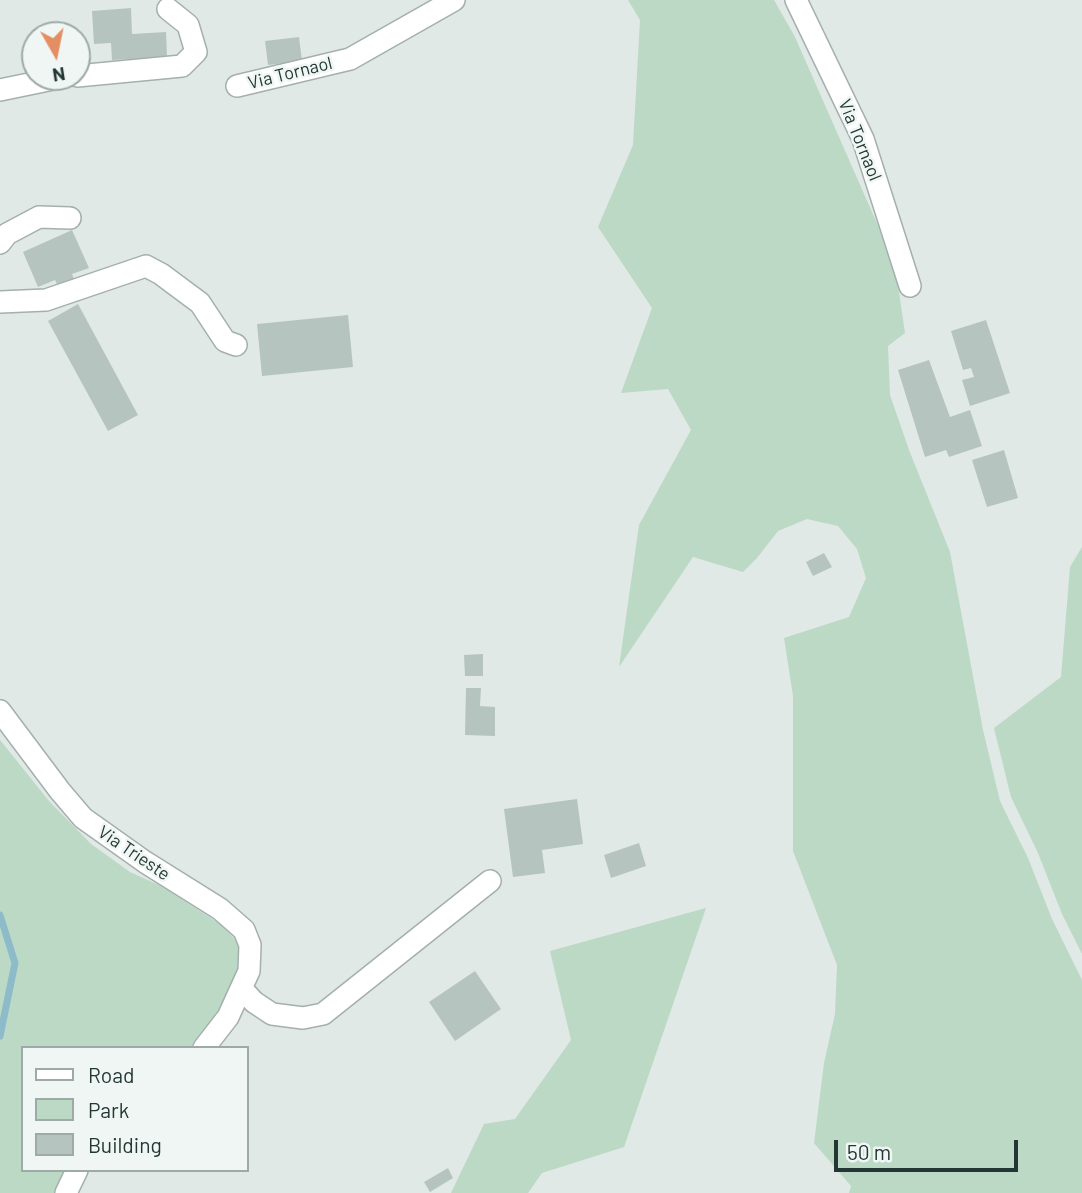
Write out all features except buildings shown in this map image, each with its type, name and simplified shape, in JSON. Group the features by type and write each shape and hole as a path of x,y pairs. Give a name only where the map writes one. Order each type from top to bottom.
{"street":[{"name":"Via Tornaol","path":"237,86 350,59 454,0"},
{"name":"Via Tornaol","path":"796,0 863,139 911,286"},
{"path":"91,75 182,66 196,52 188,25 168,9"},
{"path":"0,90 21,86"},
{"path":"0,243 7,234 39,217 69,218"},
{"path":"0,302 46,300 146,266 200,303 225,341 236,345"},
{"name":"Via Trieste","path":"0,711 83,818 145,862 220,909 240,926 249,940 249,971 242,989 228,1017 206,1046"},
{"path":"242,989 254,1002 272,1014 303,1018 323,1014 490,881"},
{"path":"66,1193 76,1172"}],"green space":[{"path":"628,0 774,0 795,37 879,228 897,279 905,333 888,346 890,395 950,552 983,730 1000,801 1082,980 1082,1193 849,1193 851,1186 814,1143 824,1063 835,1014 837,965 793,851 793,696 784,638 849,617 866,578 857,549 838,526 807,519 778,531 743,572 693,557 619,667 639,525 691,430 668,389 621,393 652,308 598,227 633,145 640,20"},
{"path":"1082,547 1082,954 1011,797 994,728 1061,677 1070,567"},
{"path":"0,740 49,801 91,844 130,872 161,886 220,924 247,951 248,987 196,1046 21,1046 21,1172 70,1172 60,1193 0,1193"},
{"path":"706,908 624,1147 542,1173 528,1193 451,1193 484,1124 515,1119 571,1040 550,951"}],"waterway":[{"path":"0,915 15,963 0,1036"}]}
